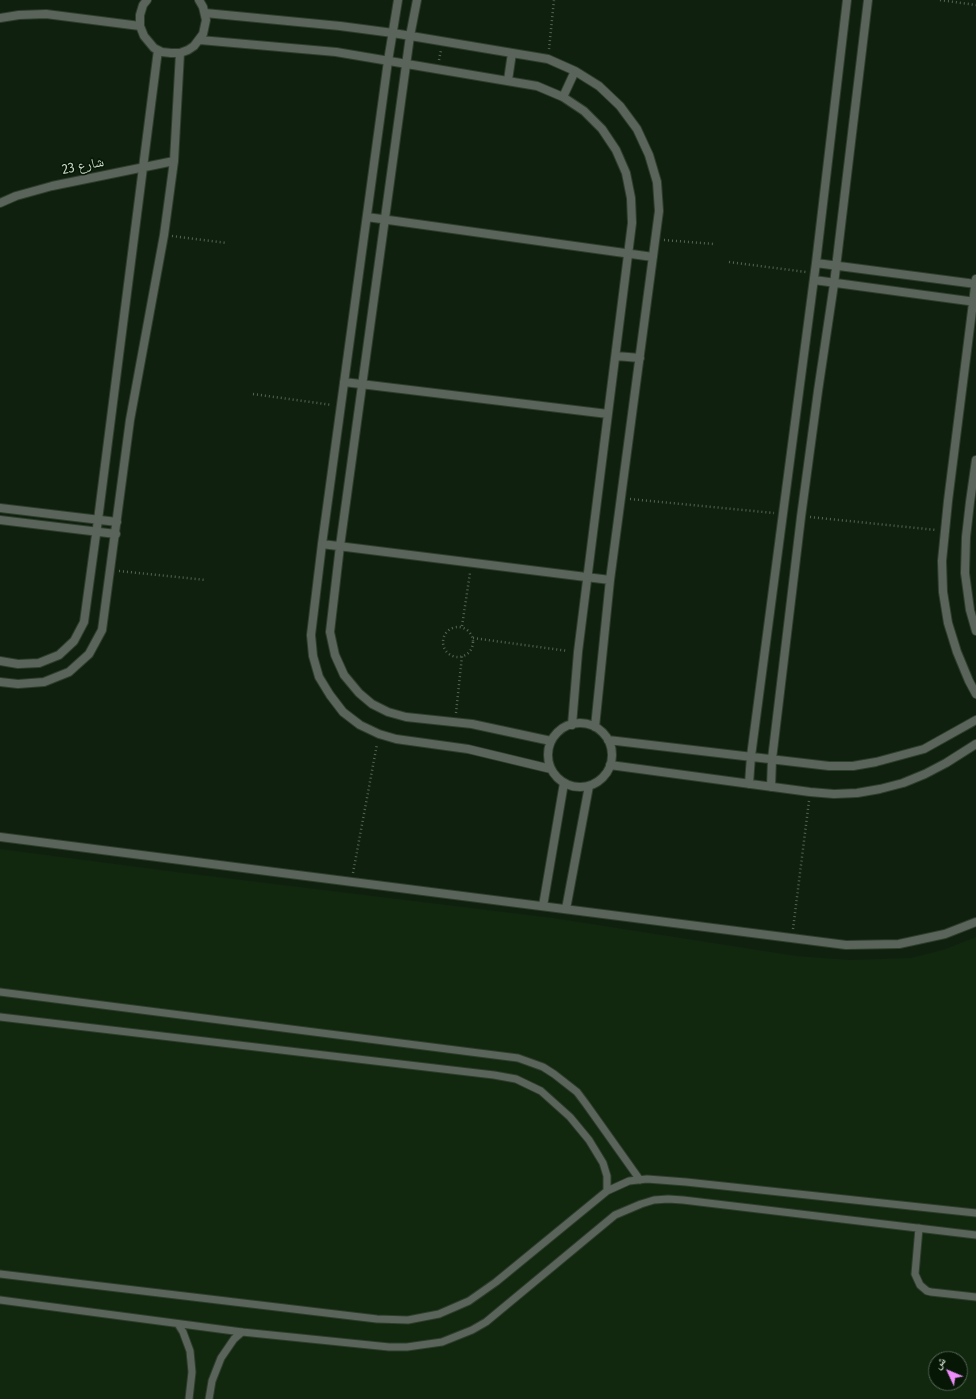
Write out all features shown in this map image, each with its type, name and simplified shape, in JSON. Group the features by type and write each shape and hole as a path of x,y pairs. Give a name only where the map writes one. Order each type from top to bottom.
{"street":[{"path":"142,0 146,0 141,10 140,26 146,40 158,50 167,53 188,50 200,40 205,27 205,13 199,0"},
{"path":"398,0 388,61 322,544 311,635 313,656 323,683 330,695 343,712 360,725 379,734 396,739 468,749 551,769"},
{"path":"417,0 406,64 340,546 330,632 334,655 344,676 359,693 372,704 388,712 406,717 472,724 551,741"},
{"path":"749,784 751,756 816,263 847,0"},
{"path":"770,787 772,759 801,517 837,266 868,0"},
{"path":"205,13 340,26 393,33 548,59 575,70 599,86 620,106 637,129 649,155 657,182 659,211 610,580 596,727"},
{"path":"0,18 18,15 46,14 140,26"},
{"path":"200,40 336,52 537,86 563,97 584,111 602,129 616,150 626,173 631,198 632,223 578,652 572,724"},
{"path":"0,662 18,664 39,663 58,655 74,641 84,622 97,532 158,50"},
{"path":"0,682 18,684 44,682 69,672 89,654 102,630 130,420 164,235 174,161 180,52"},
{"path":"508,80 512,53"},
{"path":"563,97 575,70"},
{"name":"شارع 23","path":"0,203 22,194 52,186 174,161"},
{"path":"367,217 653,257"},
{"path":"816,263 976,282 975,302 942,561 943,592 948,623 968,680 976,694"},
{"path":"814,277 834,284 975,302"},
{"path":"616,356 640,358"},
{"path":"344,382 608,414"},
{"path":"976,460 969,509 965,573 970,610 976,631"},
{"path":"0,508 117,522"},
{"path":"0,520 116,534"},
{"path":"322,544 610,580"},
{"path":"608,740 829,766 853,766 876,762 924,749 976,720"},
{"path":"572,724 584,724 596,727 608,740 612,753 610,765 598,782 589,786 576,787 564,783 556,777 548,760 551,741 561,730 572,724"},
{"path":"610,765 770,787 834,794 880,789 903,783 946,763 976,744"},
{"path":"543,906 564,783"},
{"path":"566,909 589,786"},
{"path":"0,837 846,945 899,944 945,934 976,922"}],"lane":[{"path":"0,992 518,1058 543,1067 577,1092 640,1180"},
{"path":"0,1017 494,1075 516,1079 541,1091 570,1117 589,1140 597,1151 605,1170 607,1176 607,1191"},
{"path":"0,1274 393,1320 439,1314 454,1308 483,1292 607,1191 629,1181 658,1179 976,1214"},
{"path":"0,1300 242,1332 389,1347 407,1347 442,1342 486,1322 615,1215 640,1204 654,1200 683,1200 976,1235"},
{"path":"919,1228 915,1274 920,1286 931,1292 976,1298"},
{"path":"178,1324 187,1342 191,1357 192,1372 189,1399"},
{"path":"209,1399 212,1381 221,1358 234,1339 242,1332"}],"path":[{"path":"548,59 554,0"},
{"path":"940,0 976,5"},
{"path":"438,69 442,42"},
{"path":"164,235 227,243"},
{"path":"656,240 714,244"},
{"path":"729,262 814,277"},
{"path":"253,394 341,406"},
{"path":"621,498 783,514"},
{"path":"801,517 945,531"},
{"path":"462,626 471,562"},
{"path":"111,570 206,580"},
{"path":"462,626 468,629 474,642 470,651 462,656 451,656 444,648 442,642 443,637 449,629 462,626"},
{"path":"473,638 578,652"},
{"path":"455,722 462,656"},
{"path":"352,881 379,734"},
{"path":"791,937 810,792"}],"shaded area":[{"path":"0,849 553,918 796,956 850,960 911,958 946,949 976,937 976,1399 0,1399"}]}
